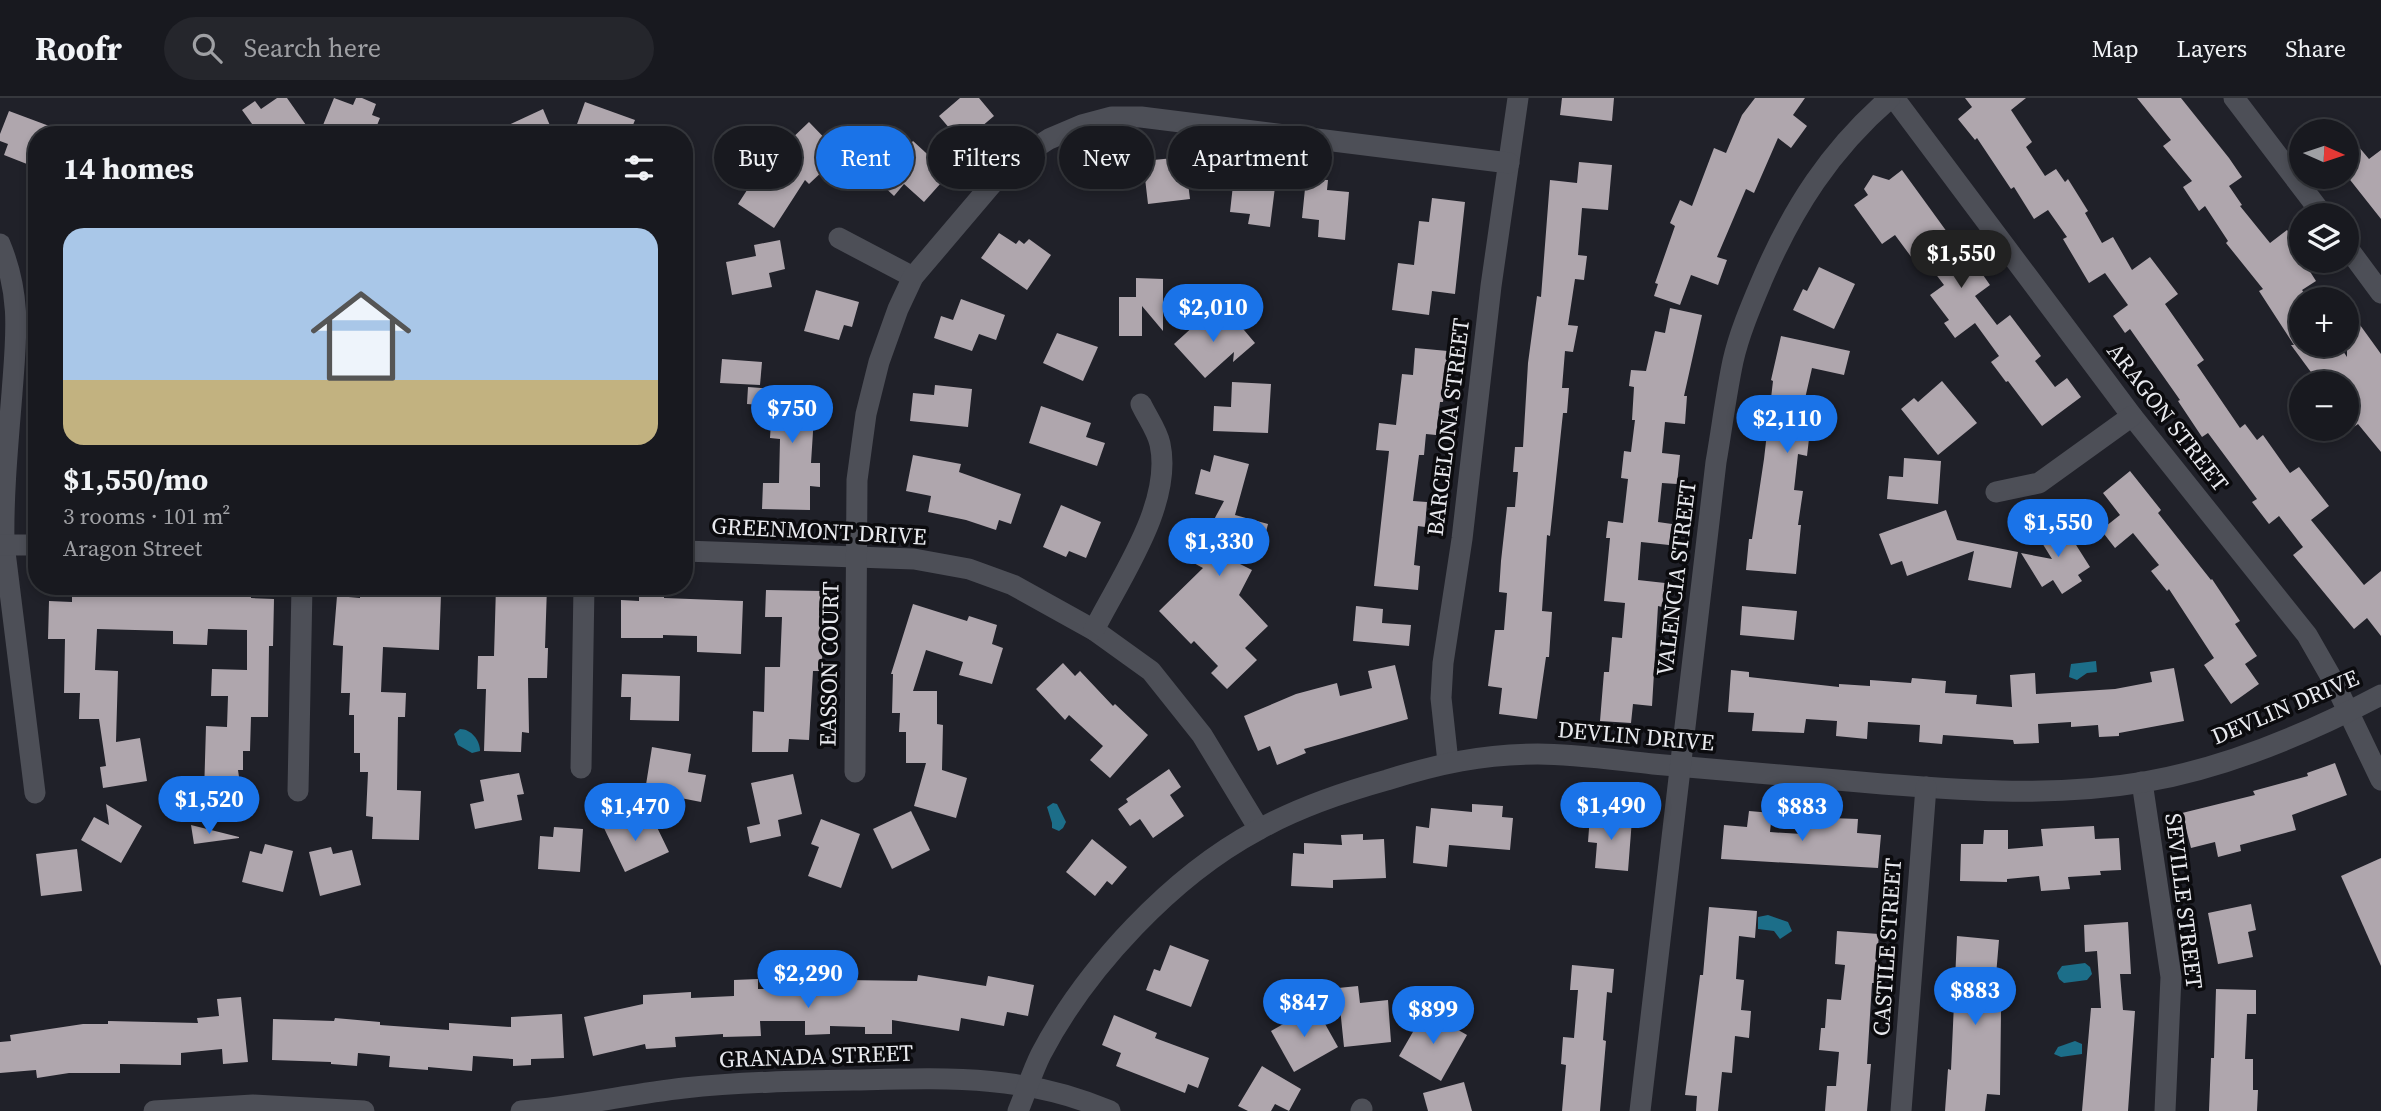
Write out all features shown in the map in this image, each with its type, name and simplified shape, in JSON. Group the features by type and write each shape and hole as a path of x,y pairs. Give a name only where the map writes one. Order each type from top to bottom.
{"street":[{"name":"BARCELONA STREET","path":"1448,762 1441,698 1443,663 1462,539 1491,286 1518,98"},
{"name":"ARAGON STREET","path":"1892,98 2132,416 2307,635 2335,684 2381,780"},
{"name":"VALENCIA STREET","path":"1640,1111 1716,462 1733,359 1753,301 1780,239 1808,190 1842,145 1867,118 1892,98"},
{"path":"2234,98 2314,203"},
{"name":"EASSON COURT","path":"855,772 857,480 866,414 879,362 913,277 992,184 1021,157 1049,139 1082,125 1112,117 1141,117 1508,163"},
{"path":"839,238 913,277"},
{"path":"0,244 10,269 16,303 17,339 2,545 35,793"},
{"path":"2359,263 2381,293"},
{"path":"1094,630 1134,556 1155,505 1162,468 1160,442 1141,404"},
{"path":"1996,492 2039,483 2132,416"},
{"path":"2,545 28,545"},
{"name":"GREENMONT DRIVE","path":"693,551 914,559 969,569 1013,585 1094,630 1152,671 1202,735 1259,829"},
{"path":"298,791 302,595"},
{"path":"581,768 584,595"},
{"name":"DEVLIN DRIVE","path":"1018,1111 1041,1055 1068,1010 1109,955 1170,891 1209,860 1259,829 1348,791 1448,762 1540,754 1926,787 2003,791 2142,782 2257,752 2381,695"},
{"name":"SEVILLE STREET","path":"2142,782 2171,977 2165,1111"},
{"name":"CASTILE STREET","path":"1901,1111 1926,787"},
{"name":"GRANADA STREET","path":"521,1111 634,1103 684,1088 774,1082 954,1077 1029,1085 1081,1098 1110,1111"},
{"path":"154,1111 253,1105 365,1111"}],"water":[{"path":"2096,661 2097,672 2087,673 2077,680 2069,677 2071,664"},
{"path":"460,729 474,736 480,751 472,753 458,745 454,734"},
{"path":"1053,803 1057,804 1066,822 1059,831 1052,828 1047,807"},
{"path":"1768,915 1788,922 1792,931 1780,939 1774,931 1758,929 1758,917"},
{"path":"2085,963 2092,974 2087,980 2064,983 2059,979 2057,973 2062,966"},
{"path":"2075,1041 2082,1044 2082,1054 2061,1057 2054,1054 2058,1047"}],"building":[{"path":"277,98 287,98 307,126 254,126 242,110 255,101 261,109"},
{"path":"334,98 353,105 356,98 376,104 372,115 380,118 377,126 323,126"},
{"path":"960,98 979,98 994,116 982,126 948,126 939,116"},
{"path":"1562,98 1614,98 1612,121 1560,115"},
{"path":"1755,98 1805,98 1793,115 1807,126 1791,148 1778,138 1754,193 1746,189 1717,257 1727,260 1718,285 1691,275 1680,305 1654,296 1658,284 1655,283 1675,226 1670,223 1680,200 1692,206 1714,148 1726,153 1742,115"},
{"path":"1965,98 2026,98 2011,110 2032,142 2026,147 2045,176 2056,169 2065,182 2068,179 2088,211 2085,213 2102,243 2113,237 2132,270 2150,257 2178,294 2165,304 2204,360 2197,365 2240,428 2245,424 2257,440 2263,435 2290,473 2299,467 2329,506 2311,520 2364,585 2381,571 2381,636 2367,618 2354,629 2293,555 2303,547 2279,516 2269,524 2252,502 2257,499 2208,433 2202,437 2178,401 2180,400 2130,329 2125,333 2113,316 2128,305 2105,273 2089,283 2063,239 2067,237 2048,210 2034,219 1977,138 1975,140 1958,119 1972,107"},
{"path":"2137,98 2181,98 2242,177 2229,186 2242,205 2240,206 2270,243 2287,230 2289,232 2289,273 2311,273 2316,281 2307,287 2289,287 2289,337 2259,291 2263,289 2226,243 2228,241 2205,206 2199,211 2183,187 2192,181 2163,146 2171,140"},
{"path":"585,102 635,120 633,126 576,126"},
{"path":"543,109 550,126 506,126"},
{"path":"9,111 49,126 28,126 28,164 4,155 8,144 0,141"},
{"path":"809,122 816,129 816,177 809,184 805,180 802,185 802,129"},
{"path":"914,142 928,155 928,189 936,189 924,202 910,189 914,189"},
{"path":"2359,147 2369,159 2381,150 2381,219 2357,189"},
{"path":"1168,159 1168,189 1189,189 1190,199 1148,204 1146,189 1154,189 1154,160"},
{"path":"1579,162 1612,165 1608,210 1582,208 1578,255 1587,256 1584,280 1575,279 1568,325 1578,326 1573,352 1565,351 1562,388 1569,388 1567,413 1563,413 1550,536 1547,535 1542,611 1552,612 1549,657 1546,657 1537,719 1499,714 1502,688 1488,686 1495,630 1504,630 1507,593 1499,592 1501,561 1507,507 1515,507 1518,472 1513,472 1515,447 1523,447 1528,363 1537,296 1541,297 1550,180 1577,183"},
{"path":"1902,170 1971,265 1974,262 1990,285 1975,296 1997,325 2010,315 2041,356 2035,361 2055,387 2067,378 2081,397 2042,426 1991,362 1999,356 1975,323 1955,338 1944,323 1949,320 1930,295 1944,285 1922,256 1915,262 1895,235 1882,244 1854,205 1868,195 1864,189 1873,175 1889,180"},
{"path":"748,189 799,189 774,228 738,204"},
{"path":"887,189 900,189 894,196"},
{"path":"1233,189 1275,189 1270,227 1248,224 1250,214 1230,212"},
{"path":"1305,189 1349,192 1345,240 1318,237 1319,220 1302,218"},
{"path":"1432,198 1465,202 1455,294 1432,291 1429,315 1392,310 1398,263 1414,265 1419,221 1429,222"},
{"path":"999,233 1016,244 1019,240 1024,244 1029,239 1051,255 1027,290 981,258"},
{"path":"780,240 785,269 769,273 772,287 732,295 726,262 756,256 754,245"},
{"path":"1819,267 1855,284 1834,329 1793,310 1803,289 1807,291"},
{"path":"1136,278 1163,279 1163,331 1142,306 1142,336 1119,336 1119,297 1136,297"},
{"path":"816,290 859,302 852,327 844,325 839,340 804,331"},
{"path":"961,299 1005,315 996,340 979,334 972,351 934,338 941,316 953,320"},
{"path":"1670,308 1702,315 1684,396 1687,396 1685,424 1665,422 1662,453 1680,455 1677,484 1662,483 1658,522 1672,524 1669,545 1641,542 1638,580 1665,583 1662,607 1658,606 1652,706 1633,704 1631,723 1600,721 1604,672 1609,672 1612,637 1622,638 1625,603 1604,601 1610,538 1606,538 1608,521 1623,523 1628,479 1621,478 1624,451 1631,452 1635,420 1632,420 1634,387 1629,386 1631,370 1646,371 1655,331 1665,333"},
{"path":"1207,314 1220,329 1233,317 1255,343 1233,362 1234,352 1205,378 1174,344"},
{"path":"2359,324 2381,354 2381,452 2359,425 2359,371 2310,371 2300,357 2359,357"},
{"path":"1057,333 1098,347 1083,381 1043,363"},
{"path":"1781,336 1850,351 1844,375 1812,368 1804,403 1803,430 1810,430 1807,456 1798,454 1794,490 1803,491 1798,525 1801,525 1796,574 1746,570 1764,459 1771,380"},
{"path":"1415,348 1448,351 1443,402 1440,402 1436,435 1426,434 1424,455 1419,455 1413,501 1427,502 1425,527 1418,526 1414,565 1420,566 1418,590 1374,586 1389,451 1376,450 1379,423 1396,425 1402,374 1413,375"},
{"path":"722,359 762,362 760,385 720,383"},
{"path":"1942,381 1977,423 1938,455 1901,409 1914,398 1918,402"},
{"path":"1232,382 1271,384 1268,433 1213,431 1214,406 1231,407"},
{"path":"935,385 972,389 968,427 910,421 913,393 934,395"},
{"path":"748,387 827,393 825,416 814,416 811,463 820,463 820,487 810,486 810,510 762,509 763,483 779,483 780,439 770,438 772,406 747,404"},
{"path":"1041,406 1091,423 1086,437 1105,443 1097,466 1029,443"},
{"path":"913,455 961,464 959,472 1021,494 1011,524 999,520 996,530 928,512 931,496 906,491"},
{"path":"1214,455 1249,464 1235,515 1268,524 1264,540 1249,535 1234,561 1252,570 1239,595 1268,626 1245,648 1257,660 1227,689 1211,673 1218,666 1194,641 1191,644 1159,611 1203,568 1175,553 1187,531 1203,540 1224,501 1195,494 1201,469 1210,472"},
{"path":"1904,458 1941,461 1938,504 1887,499 1889,476 1903,477"},
{"path":"2130,471 2161,510 2158,513 2212,579 2240,621 2235,624 2257,656 2245,664 2259,684 2231,704 2204,665 2214,658 2169,589 2167,591 2151,571 2159,565 2133,533 2115,548 2101,530 2120,515 2103,493"},
{"path":"1061,505 1101,522 1086,558 1069,551 1066,557 1043,547"},
{"path":"1946,510 1957,540 2018,552 2011,588 1968,580 1974,551 1907,576 1902,561 1891,565 1879,534"},
{"path":"2059,518 2090,567 2078,575 2082,581 2062,594 2053,580 2042,587 2021,553 2052,559 2036,533"},
{"path":"766,590 823,591 822,671 813,671 809,740 789,739 788,752 752,752 753,711 764,712 765,667 780,667 782,617 765,617"},
{"path":"72,595 251,595 251,598 274,599 273,646 269,646 268,717 251,717 250,751 243,751 243,770 238,770 244,811 190,819 187,797 204,794 206,726 227,727 228,696 211,696 212,669 247,670 247,630 208,629 207,645 173,644 173,631 97,629 95,670 118,671 116,742 140,738 147,781 103,788 100,767 106,766 99,719 79,719 80,693 64,693 65,639 48,639 49,601 72,602"},
{"path":"360,595 441,595 439,650 383,647 381,692 406,693 405,717 398,717 397,790 421,791 419,840 372,839 373,817 366,816 368,772 360,772 360,753 354,753 354,715 349,715 350,693 341,693 343,646 333,645 337,596 360,598"},
{"path":"496,595 547,595 547,678 528,678 529,733 522,732 521,752 484,751 486,689 477,689 478,656 494,656"},
{"path":"639,595 743,601 741,654 697,652 697,636 621,638 621,600 639,601"},
{"path":"913,604 967,621 969,616 997,625 992,644 1003,648 992,684 959,675 963,662 926,650 913,691 937,691 937,724 943,725 942,770 967,778 956,818 914,806 926,763 906,763 906,732 899,732 900,713 892,713 891,674"},
{"path":"1356,606 1383,609 1382,623 1411,625 1409,646 1353,641"},
{"path":"1742,606 1797,611 1794,640 1740,635"},
{"path":"1063,663 1075,676 1080,671 1113,706 1115,704 1148,735 1110,778 1090,760 1103,746 1069,715 1065,720 1036,689"},
{"path":"1395,665 1408,719 1304,749 1306,753 1277,765 1270,746 1258,751 1244,716 1296,694 1337,683 1340,696 1372,688 1368,671"},
{"path":"2174,668 2184,721 2119,733 2119,736 2099,737 2098,725 2071,727 2071,722 2038,724 2039,743 2014,744 2013,740 1943,735 1942,744 1919,742 1920,725 1868,722 1867,739 1836,736 1837,721 1806,719 1804,733 1752,731 1754,713 1728,712 1731,670 1749,672 1749,677 1839,687 1839,684 1870,686 1870,680 1911,683 1912,678 1946,681 1945,693 1977,695 1976,704 2012,707 2010,675 2035,673 2036,694 2115,689 2152,682 2150,672"},
{"path":"622,674 680,676 679,721 630,720 631,697 621,697"},
{"path":"652,747 691,754 688,772 706,775 701,802 645,791"},
{"path":"2335,763 2347,795 2292,815 2296,830 2240,845 2241,851 2218,857 2215,842 2191,848 2182,813 2255,795 2253,791 2308,776 2307,773"},
{"path":"1169,769 1181,787 1170,795 1184,816 1153,838 1140,819 1130,826 1118,809 1128,802 1126,799"},
{"path":"519,773 524,794 517,795 522,820 475,829 470,804 484,801 480,780"},
{"path":"793,774 802,814 778,820 781,836 750,843 747,827 760,824 751,783"},
{"path":"106,804 142,826 121,863 81,840 94,817 109,825"},
{"path":"1472,804 1503,806 1502,817 1513,818 1510,850 1449,845 1447,867 1413,863 1416,826 1429,828 1431,808 1472,812"},
{"path":"911,811 930,850 892,869 873,829"},
{"path":"1749,811 1772,813 1770,832 1802,834 1803,817 1858,819 1857,833 1881,835 1878,868 1721,859 1724,825 1747,827"},
{"path":"1590,815 1632,819 1628,871 1595,868 1597,843 1588,842"},
{"path":"624,816 631,830 653,819 669,852 625,872 603,826"},
{"path":"821,819 860,834 841,888 808,876 819,847 811,844"},
{"path":"191,825 239,837 239,838 194,844"},
{"path":"2094,826 2095,839 2119,838 2121,870 2100,871 2101,875 2068,877 2070,889 2041,891 2039,876 2007,879 2007,882 1960,881 1961,844 1983,844 1984,830 2008,830 2008,849 2043,846 2041,829"},
{"path":"554,827 583,829 580,872 538,869 540,836 553,837"},
{"path":"1363,834 1363,840 1384,839 1386,878 1333,880 1333,888 1291,886 1293,853 1304,854 1304,843 1342,845 1341,835"},
{"path":"1092,839 1127,867 1112,885 1107,881 1095,896 1066,872"},
{"path":"265,844 293,851 283,892 242,882 250,851 262,854"},
{"path":"331,847 333,854 352,850 361,885 320,896 309,852"},
{"path":"77,849 82,891 41,896 36,854"},
{"path":"2381,858 2381,966 2341,876"},
{"path":"2251,904 2256,930 2248,932 2253,957 2218,964 2208,913"},
{"path":"1709,907 1757,911 1755,938 1739,936 1736,979 1744,980 1741,1010 1751,1011 1749,1038 1735,1036 1732,1073 1722,1072 1718,1111 1696,1111 1697,1096 1685,1095 1700,975 1703,975"},
{"path":"2128,922 2131,974 2120,974 2123,1010 2135,1011 2128,1111 2082,1111 2091,1008 2101,1008 2097,951 2085,952 2084,925"},
{"path":"1837,931 1879,934 1875,983 1872,983 1867,1064 1871,1064 1867,1111 1825,1111 1827,1086 1836,1086 1839,1052 1819,1050 1821,1028 1825,1028 1827,999 1841,1000 1845,965 1835,964"},
{"path":"1957,936 1999,940 1993,1011 2001,1011 2000,1095 1987,1094 1985,1111 1945,1111 1948,1069 1951,1070"},
{"path":"1170,945 1209,960 1191,1007 1146,990 1154,969 1160,971"},
{"path":"1572,965 1614,969 1612,993 1607,992 1600,1111 1562,1111 1566,1065 1561,1064 1563,1037 1574,1038 1578,990 1570,990"},
{"path":"918,975 986,986 988,976 1034,985 1028,1016 1007,1012 1004,1026 961,1018 959,1031 892,1020 892,1034 865,1034 865,1027 830,1026 830,1034 805,1035 805,1021 760,1021 761,1036 723,1037 723,1034 675,1037 676,1047 646,1049 645,1044 593,1056 584,1017 643,1004 643,995 691,992 691,998 734,996 734,980 758,979 758,989 845,989 845,980 917,981"},
{"path":"1358,986 1360,1003 1388,1000 1391,1042 1344,1047 1338,988"},
{"path":"2216,989 2256,990 2256,1014 2247,1014 2245,1059 2253,1059 2253,1090 2258,1090 2257,1111 2209,1111"},
{"path":"241,997 248,1062 223,1064 222,1049 181,1053 181,1065 120,1064 120,1073 69,1073 37,1078 36,1070 0,1073 0,1042 11,1041 10,1035 83,1024 108,1024 108,1021 198,1023 197,1018 219,1016 217,999"},
{"path":"1315,1006 1338,1047 1294,1072 1271,1031"},
{"path":"1425,1011 1467,1035 1441,1081 1399,1056"},
{"path":"562,1014 564,1058 531,1059 531,1065 513,1066 513,1059 473,1056 472,1071 428,1067 428,1070 389,1067 390,1056 358,1053 357,1066 331,1062 272,1060 273,1019 334,1021 335,1018 380,1022 380,1025 449,1030 449,1023 511,1027 511,1017"},
{"path":"1114,1015 1157,1033 1155,1038 1209,1058 1198,1088 1188,1084 1185,1093 1116,1066 1121,1053 1102,1045"},
{"path":"1262,1066 1301,1089 1289,1111 1275,1104 1271,1111 1248,1111 1238,1106"},
{"path":"1464,1082 1472,1111 1428,1111 1423,1093"}]}
